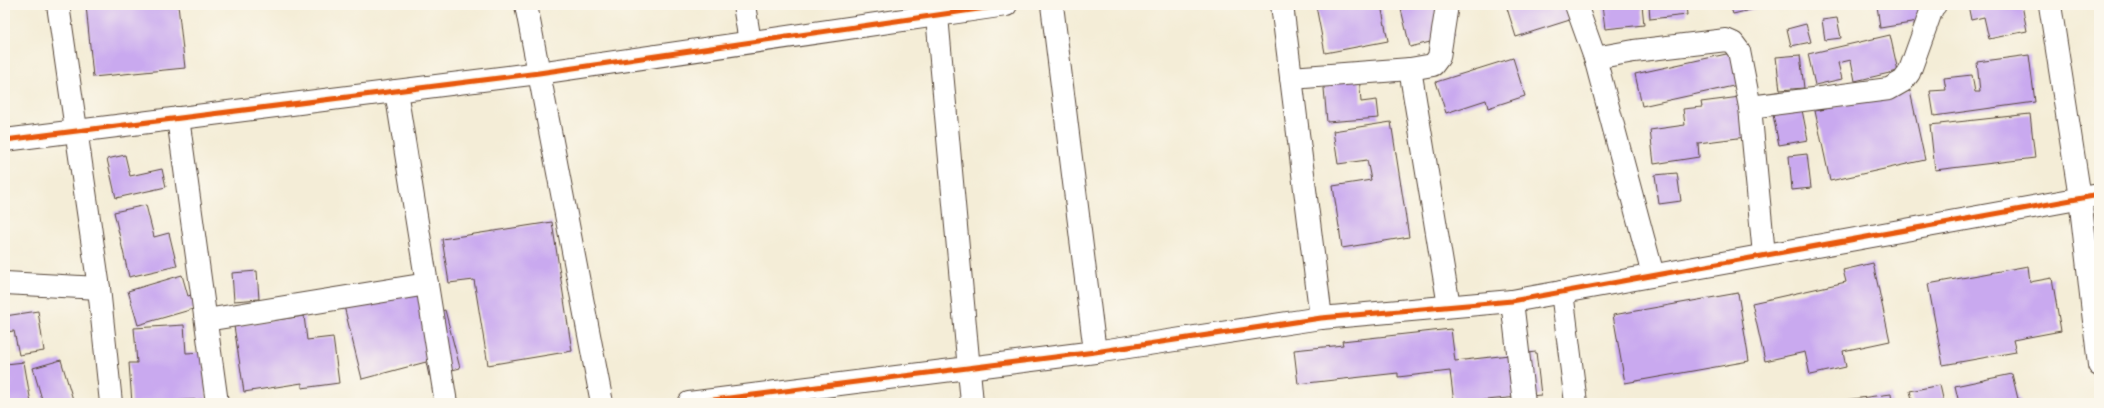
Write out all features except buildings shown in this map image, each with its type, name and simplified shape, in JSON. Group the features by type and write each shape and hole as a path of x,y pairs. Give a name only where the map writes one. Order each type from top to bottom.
{"street":[{"path":"58,5 77,130 98,288 111,403"},
{"path":"526,5 602,403"},
{"path":"744,5 750,42"},
{"path":"5,140 539,73 750,42 937,10 1006,5"},
{"path":"1052,5 1095,352"},
{"path":"1282,5 1321,318"},
{"path":"1291,78 1410,69 1433,65 1437,62 1447,5"},
{"path":"1576,5 1595,58 1653,275"},
{"path":"1750,107 1896,86 1909,73 1934,5"},
{"path":"2050,5 2089,197 2099,365"},
{"path":"937,10 972,403"},
{"path":"1595,58 1634,51 1726,40 1733,43 1739,51 1750,107 1764,255"},
{"path":"1410,69 1449,306"},
{"path":"396,91 446,403"},
{"path":"178,118 217,403"},
{"path":"689,403 969,369 1095,352 1321,318 1512,301 2089,197"},
{"path":"5,283 98,288"},
{"path":"206,320 427,284"},
{"path":"1562,292 1576,403"},
{"path":"1512,301 1524,403"}],"cycle path":[{"path":"5,140 539,73 1006,5"},
{"path":"689,403 1095,352 1321,318 1512,301 2099,195"}]}
